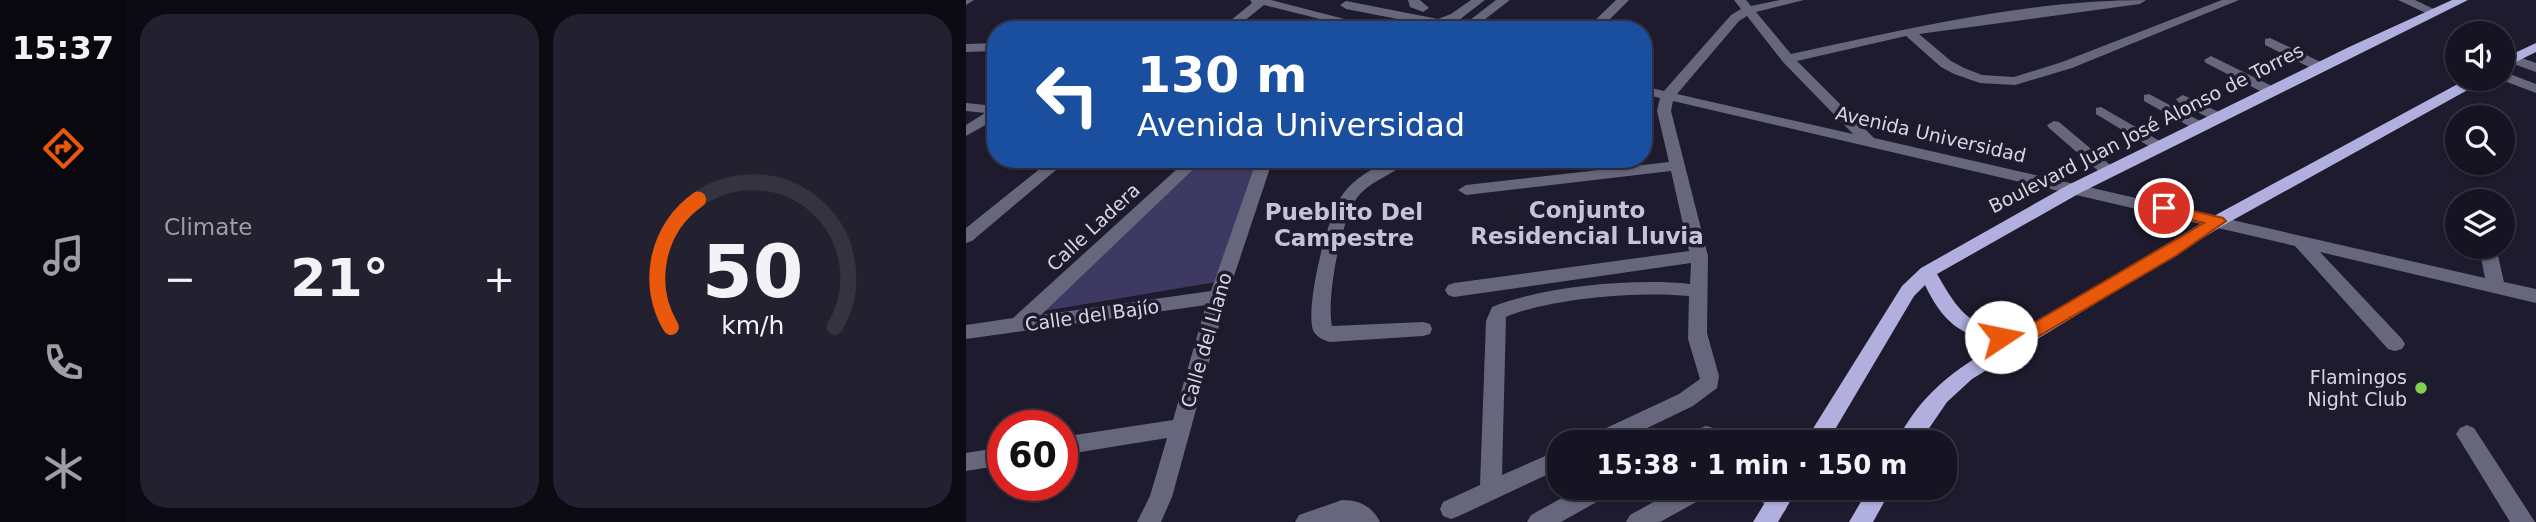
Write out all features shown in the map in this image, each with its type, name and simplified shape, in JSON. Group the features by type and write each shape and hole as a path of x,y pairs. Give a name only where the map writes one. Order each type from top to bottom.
{"main road":[{"name":"Boulevard Juan José Alonso de Torres","path":"1823,430 1908,291 1927,272 2074,189 2462,0"},
{"path":"2515,58 2536,47"},
{"path":"1915,430 1928,407 1944,388 2021,339 2218,221 2454,91"},
{"path":"1927,272 1947,309 1956,318 1983,331 2021,339"},
{"path":"1861,522 1874,500"}],"street":[{"path":"1408,18 1423,8 1414,4 1414,0"},
{"path":"1446,21 1479,0"},
{"path":"1475,21 1504,0"},
{"path":"1601,21 1623,0"},
{"path":"1744,5 1798,0"},
{"path":"1788,59 1972,20 2140,0"},
{"path":"2404,0 2434,12"},
{"path":"1236,21 1259,1 1346,21"},
{"path":"1910,33 1946,64 1959,71 1980,79 2015,81 2067,65 2229,1"},
{"path":"1350,21 1346,2 1408,18 1435,21"},
{"path":"1744,5 1788,59 1868,141"},
{"path":"1623,430 1686,401 1710,382 1698,341 1696,317 1701,276 1699,256 1664,111 1668,95 1744,5"},
{"path":"2270,42 2320,67"},
{"path":"966,48 987,47"},
{"path":"2211,60 2271,91"},
{"path":"2515,64 2536,68"},
{"path":"2515,80 2536,89"},
{"name":"Avenida Universidad","path":"1652,92 2536,296"},
{"path":"2149,98 2199,127"},
{"path":"2183,99 2218,117"},
{"path":"966,107 987,110"},
{"path":"2101,111 2160,147"},
{"path":"966,132 987,117"},
{"path":"2054,125 2109,172"},
{"path":"1466,190 1677,166"},
{"path":"966,237 1051,168"},
{"name":"Calle Ladera","path":"1017,326 1187,168"},
{"name":"Calle del Llano","path":"1150,522 1161,497 1217,297 1262,168"},
{"path":"1388,168 1365,182 1341,209 1321,318 1323,330 1330,335 1423,329"},
{"path":"2299,240 2395,344"},
{"path":"1454,290 1699,256"},
{"path":"2490,259 2496,287"},
{"path":"1491,491 1495,321 1499,312 1521,304 1648,287 1699,291"},
{"name":"Calle del Bajío","path":"966,332 1217,297"},
{"path":"1078,443 1181,427"},
{"path":"2467,434 2523,522"},
{"path":"966,462 987,459"},
{"path":"1451,509 1547,465"},
{"path":"1539,522 1579,500"},
{"path":"1638,522 1679,500"},
{"path":"1307,522 1342,510 1355,510 1368,522"}],"shaded area":[{"path":"1192,168 1256,168 1216,282 1038,312"}],"place":[{"name":"Flamingos Night Club","path":"2421,388"}],"district":[{"name":"Conjunto Residencial Lluvia","path":"1587,223"},
{"name":"Pueblito Del Campestre","path":"1344,225"}],"route":[{"path":"2001,337 2021,339 2218,221 2164,208"}]}
